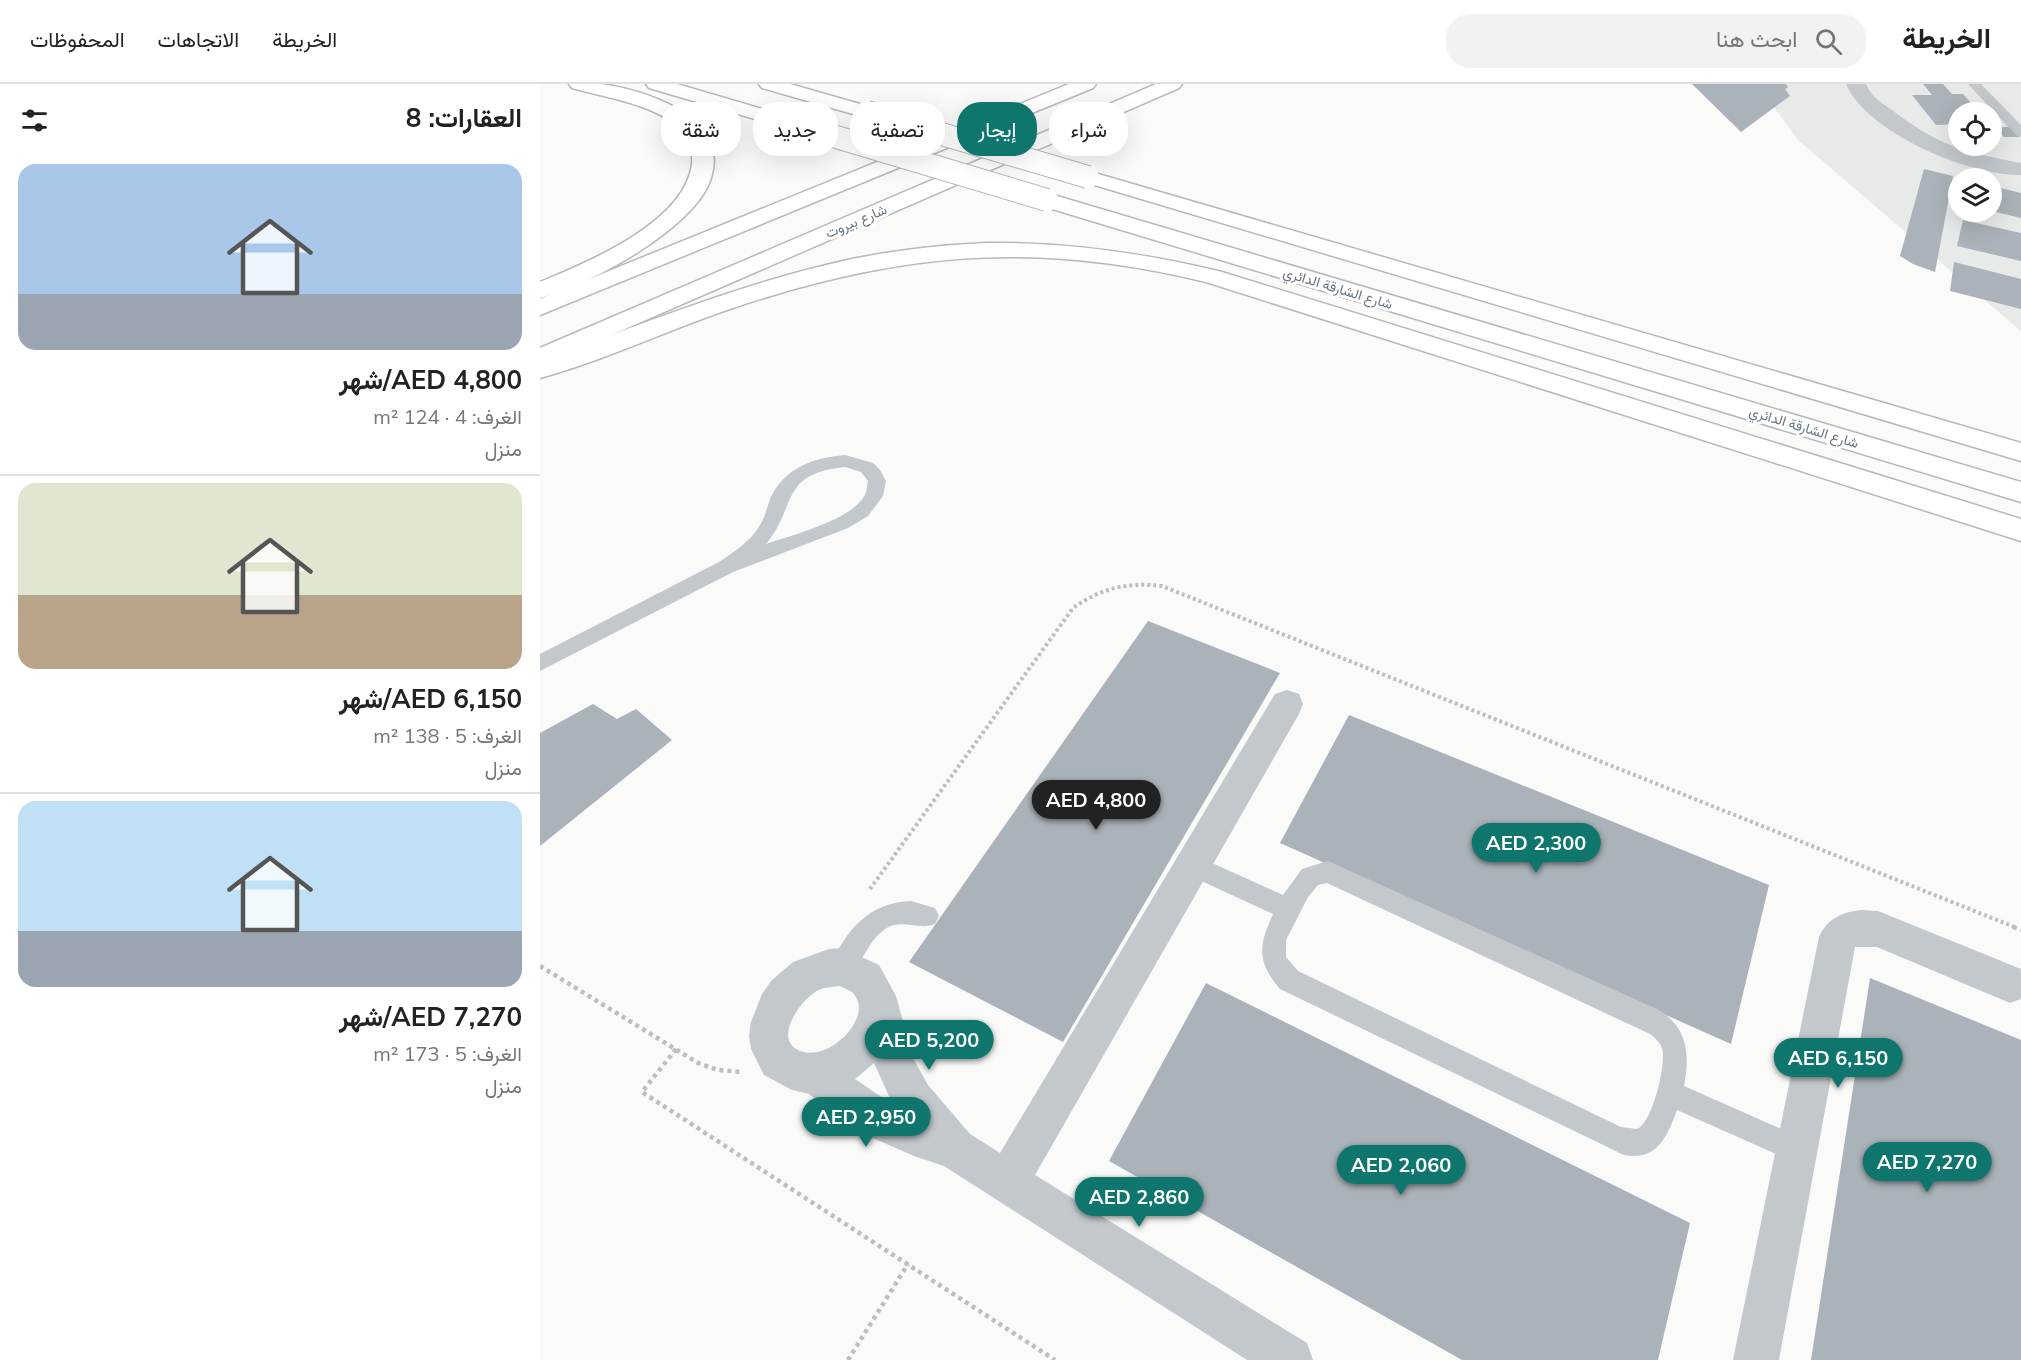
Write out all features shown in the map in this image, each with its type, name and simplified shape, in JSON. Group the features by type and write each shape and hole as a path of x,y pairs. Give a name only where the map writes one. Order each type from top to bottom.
{"main road":[{"path":"540,291 606,262 642,241 675,215 696,189 704,164 700,142 686,123 662,110 579,84"},
{"name":"شارع الشارقة الدائري","path":"656,84 2021,492"},
{"path":"769,84 2021,452"},
{"path":"540,308 1086,84"},
{"name":"شارع بيروت","path":"540,358 1172,84"},
{"path":"540,370 752,292 821,273 890,259 957,252 1024,249 1089,253 1153,262 1214,277 2021,530"}],"street":[{"path":"1856,84 1862,95 1896,118"},
{"path":"1870,84 1876,95 1896,118 1921,142 1938,150 1977,162 2020,170"},
{"path":"1008,1181 1287,704"},
{"path":"1756,1360 1838,937 1848,929 1862,926 1878,929 2010,984"},
{"path":"879,1006 874,1029 861,1051 841,1066 818,1074 798,1073 782,1065 772,1051 769,1035 771,1017 779,1000 792,986 808,975 848,956 857,971 869,980 876,992 879,1006 887,1046 902,1084 925,1118 955,1149 1290,1360"},
{"path":"818,1074 845,1100 878,1121 915,1138 955,1149"}],"lane":[{"path":"1974,84 2021,132"},
{"path":"540,663 726,567 765,554 853,518 874,496 877,481 874,474 867,467 845,461 818,464 796,475 783,490 772,521 765,533 755,545 726,567"},
{"path":"1192,865 1289,909"},
{"path":"1318,873 1337,875 1662,1026 1675,1051 1675,1064 1668,1092 1659,1127 1652,1137 1641,1142 1628,1143 1289,980 1274,958 1273,945 1303,883 1318,873"},
{"path":"848,956 865,930 879,919 896,912 912,911 927,916"},
{"path":"1668,1092 1796,1150"}],"path":[{"path":"848,956 852,918 857,906 1073,608 1099,591 1130,584 1162,586 2021,930"},
{"path":"540,966 698,1063 718,1070 741,1072 772,1051"},
{"path":"676,1049 642,1092 1055,1360"},
{"path":"848,1360 908,1264"}],"shaded area":[{"path":"1757,84 2021,84 2021,331 1798,140"}],"building":[{"path":"1692,84 1786,84 1788,87 1785,89 1790,96 1741,132"},
{"path":"1923,84 1943,84 1952,94 1963,94 1970,102 1948,102 1948,124 1936,125 1912,95 1932,95"},
{"path":"2002,127 2012,127 2020,137 2004,137"},
{"path":"1924,169 1948,175 1948,203 1935,272 1913,264 1900,256"},
{"path":"2002,188 2021,193 2021,218 2002,213"},
{"path":"1963,222 2021,233 2021,261 1957,246"},
{"path":"1954,262 2021,279 2021,309 1950,291"},
{"path":"1148,621 1280,673 1063,1042 909,962"},
{"path":"593,704 617,719 636,709 672,740 540,846 540,733"},
{"path":"1349,715 1769,885 1731,1044 1280,843"},
{"path":"1870,978 2021,1040 2021,1360 1811,1360"},
{"path":"1206,983 1690,1223 1658,1360 1462,1360 1109,1161"}]}
